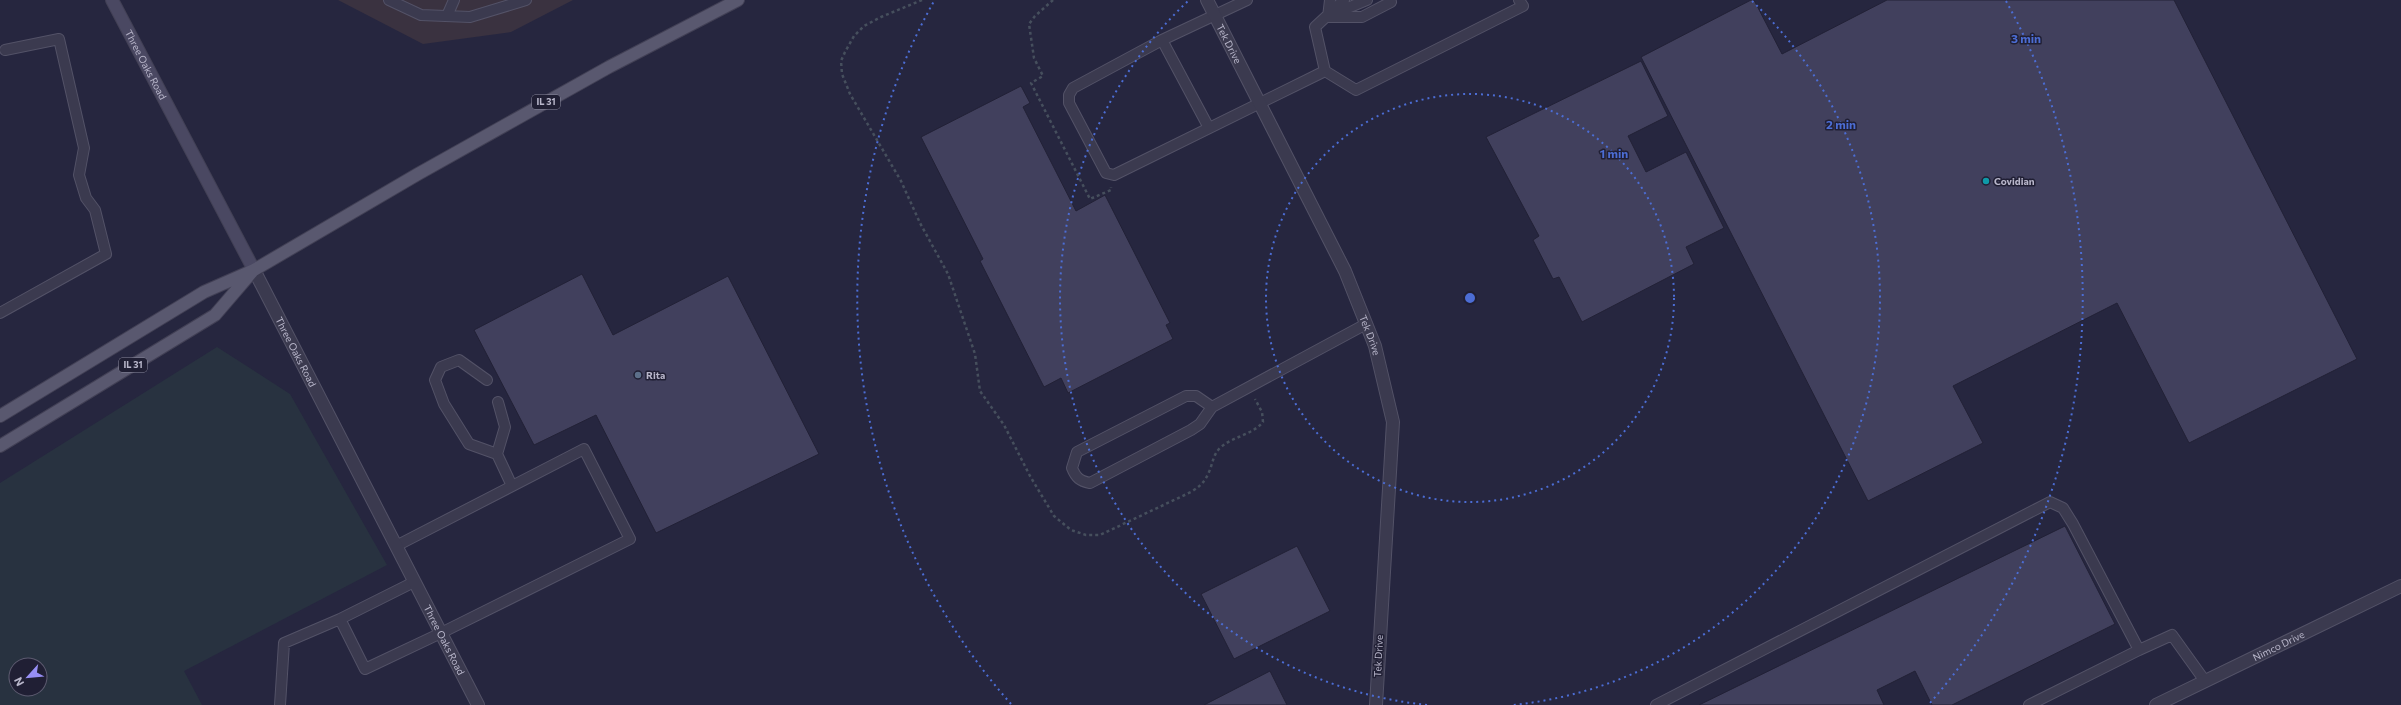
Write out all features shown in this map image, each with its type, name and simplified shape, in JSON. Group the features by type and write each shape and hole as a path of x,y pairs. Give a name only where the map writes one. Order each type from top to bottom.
{"main road":[{"name":"IL 31","path":"0,416 204,292 254,270 418,174 609,67 738,0"},
{"name":"IL 31","path":"0,446 215,315 254,270"}],"street":[{"name":"Three Oaks Road","path":"112,0 254,270 478,705"},
{"name":"Tek Drive","path":"1207,0 1345,270 1375,346 1393,422 1376,705"},
{"name":"Nimco Drive","path":"2156,705 2400,589"}],"lane":[{"path":"389,0 405,3 421,15 470,17 508,3 526,0"},
{"path":"447,16 454,0"},
{"path":"1247,0 1214,14 1162,40 1073,88 1069,95 1069,102 1106,173 1114,175 1325,71"},
{"path":"1328,17 1330,0"},
{"path":"1328,17 1336,0"},
{"path":"1344,0 1328,17 1315,27 1325,71 1356,90 1523,6 1519,0"},
{"path":"1328,17 1367,0"},
{"path":"1328,17 1362,17 1390,2"},
{"path":"0,313 106,254 95,210 86,198 79,175 84,148 58,39 6,50"},
{"path":"1162,40 1209,128"},
{"path":"1212,407 1196,396 1186,396 1077,452 1072,468 1075,477 1090,483 1195,427 1212,407 1366,324"},
{"path":"487,380 459,360 441,367 435,380 444,404 469,444 496,454 512,486"},
{"path":"496,454 505,428 498,402"},
{"path":"340,619 365,669 630,539 584,449 396,546"},
{"path":"1656,705 2050,502 2063,508 2074,524 2139,650"},
{"path":"280,705 284,643 340,619 414,582"},
{"path":"2029,705 2172,635 2205,681"}],"path":[{"path":"922,0 881,17 864,26 854,36 845,52 841,61 842,74 850,94 901,181 920,223 948,274 974,348 980,391 1004,425 1030,476 1054,516 1071,530 1086,535 1100,535 1190,492 1202,484 1209,472 1214,456 1221,447 1257,429 1263,422 1262,412 1249,387"}],"shaded area":[{"path":"338,0 573,0 511,32 423,44"},
{"path":"217,347 290,394 387,565 184,671 202,705 0,705 0,483"}],"building":[{"name":"Covidian","path":"1751,0 1754,0 1782,54 1887,0 2174,0 2357,359 2189,443 2117,303 1953,386 1983,443 1868,501 1641,57"},
{"path":"1641,61 1668,116 1628,136 1646,172 1686,152 1724,228 1686,247 1694,264 1582,322 1559,277 1553,279 1533,240 1539,236 1486,137"},
{"path":"1021,86 1030,103 1023,107 1076,211 1105,195 1170,323 1166,325 1173,339 1068,393 1061,378 1044,387 980,261 983,259 921,137"},
{"name":"Rita","path":"582,274 613,335 728,276 819,454 656,533 596,415 534,445 474,330"},
{"path":"2065,526 2115,624 1952,705 1932,705 1915,671 1877,690 1884,705 1699,705"},
{"path":"1297,546 1330,611 1234,659 1201,594"},
{"path":"1270,671 1287,705 1204,705"}],"place":[{"name":"Covidian","path":"1986,181"},
{"name":"Rita","path":"638,375"}]}
